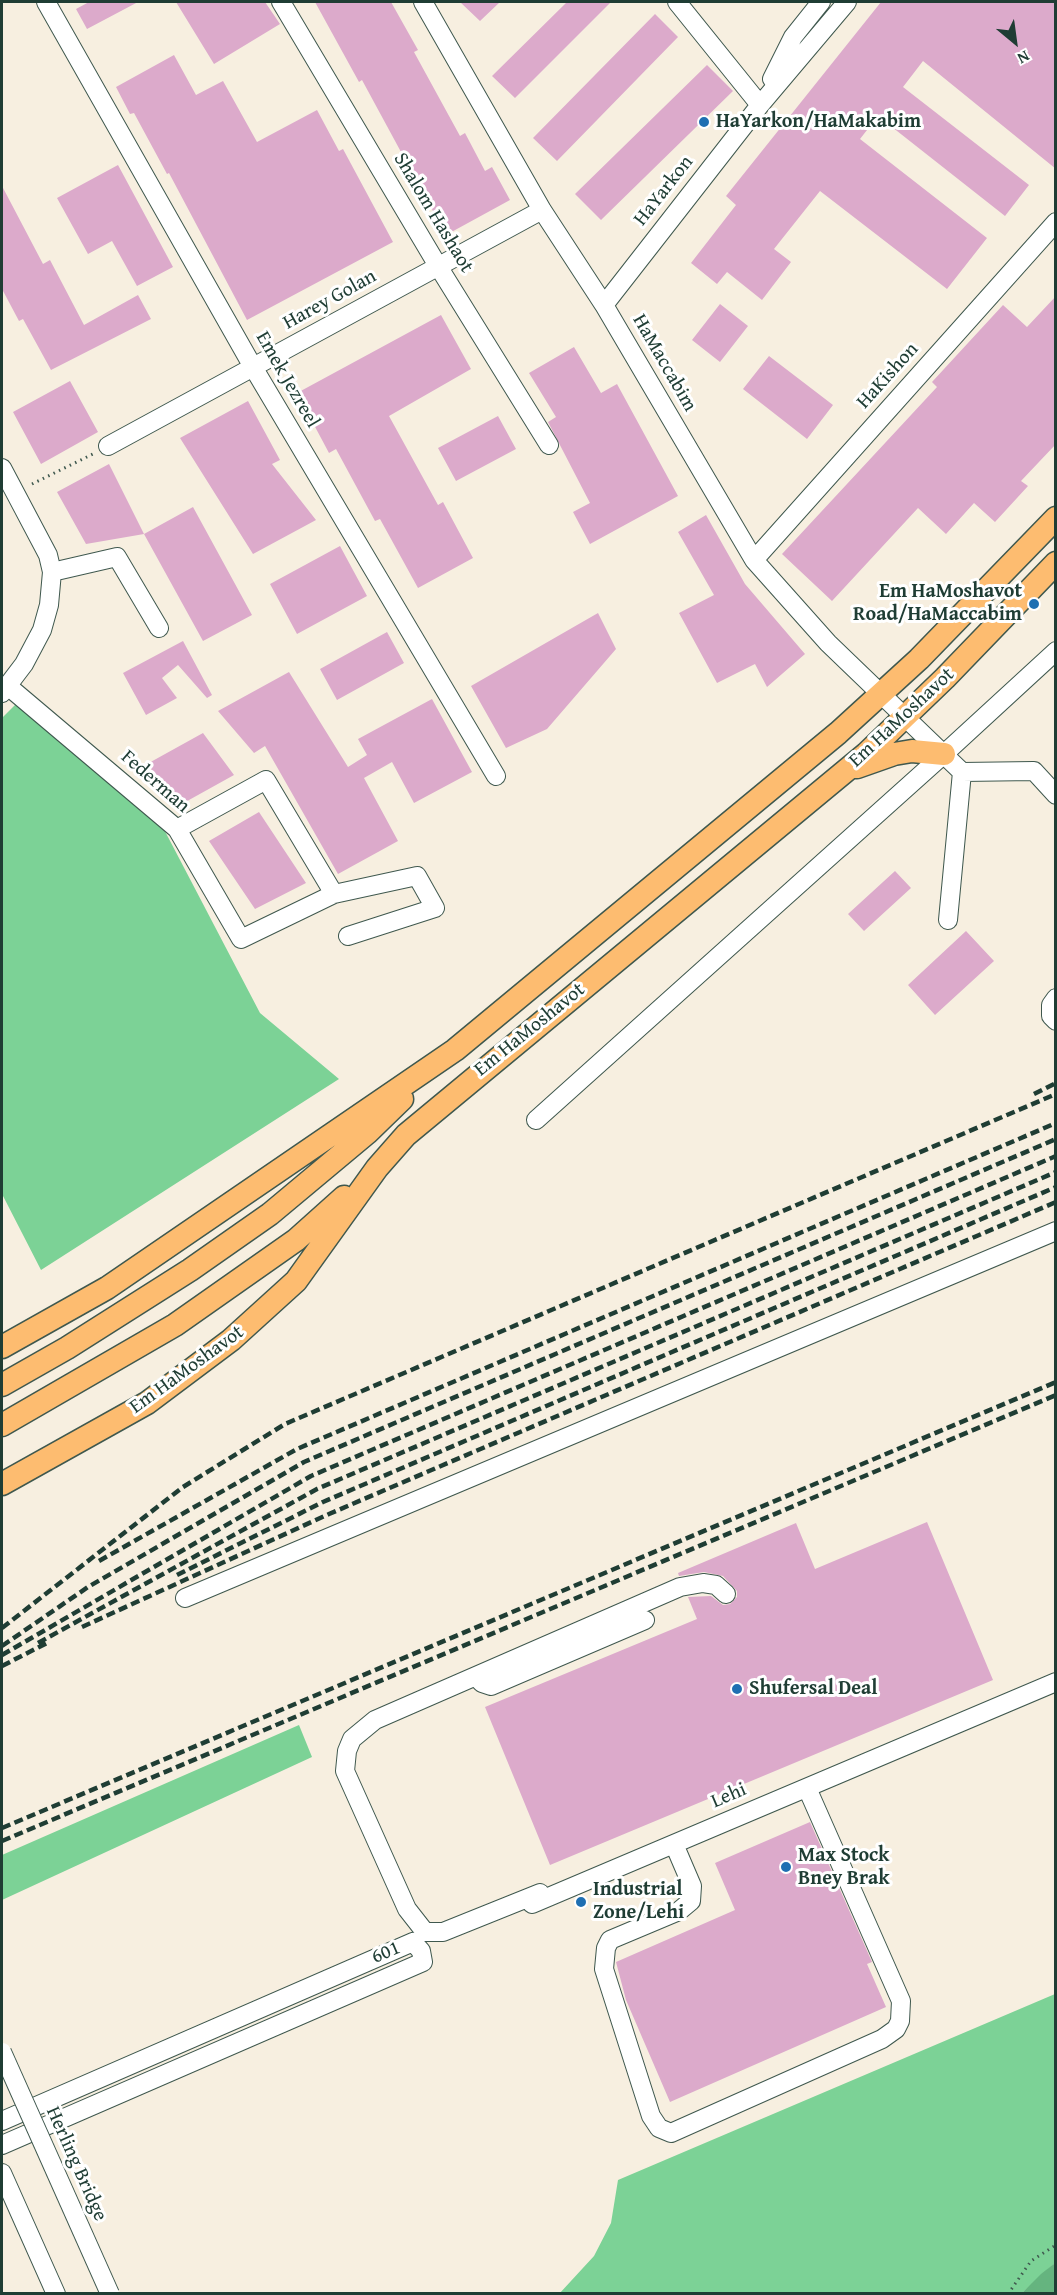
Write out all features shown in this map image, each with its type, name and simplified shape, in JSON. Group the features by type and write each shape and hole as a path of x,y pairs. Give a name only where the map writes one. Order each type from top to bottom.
{"main road":[{"name":"Em HaMoshavot","path":"2,1347 107,1288 455,1050 838,734 882,694 1056,518"},
{"name":"Em HaMoshavot","path":"2,1484 147,1403 231,1340 296,1281 377,1168 430,1112 840,776 906,717 1056,563"},
{"path":"840,776 894,754 912,751 944,754"},
{"path":"2,1385 67,1348 190,1270 311,1181 455,1050"},
{"path":"2,1425 176,1325 296,1240 377,1168"}],"street":[{"name":"Emek Jezreel","path":"46,2 253,367 496,776"},
{"name":"Shalom Hashaot","path":"280,2 438,267 549,445"},
{"name":"HaMaccabim","path":"423,2 542,210 604,305 754,561 828,643 962,772"},
{"path":"677,2 760,105"},
{"name":"HaYarkon","path":"760,105 793,37 821,2"},
{"name":"HaYarkon","path":"604,305 760,105 847,2"},
{"name":"Harey Golan","path":"108,446 542,210"},
{"name":"HaKishon","path":"754,561 1056,222"},
{"path":"2,468 50,564 49,605 42,630 5,690"},
{"path":"50,564 117,557 159,628"},
{"path":"536,1120 1056,651"},
{"name":"Federman","path":"5,690 177,830 241,939 334,894"},
{"path":"948,920 962,772 1034,771 1056,795"},
{"path":"177,830 266,780 334,894 417,876 435,908 348,936"},
{"path":"185,1598 1056,1231"},
{"path":"543,1899 540,1893 443,1932 425,1932 407,1909 345,1771 346,1751 352,1739 375,1720 680,1587 703,1583 716,1585 726,1594"},
{"path":"476,1677 482,1683 491,1686 645,1620"},
{"name":"Lehi","path":"421,1952 1056,1682"},
{"path":"674,1844 692,1886 692,1901 679,1911 610,1940 604,1970 651,2116 659,2128 671,2133 882,2039 896,2029 900,2020 901,2001 807,1788"},
{"name":"601","path":"2,2121 413,1942 421,1952 423,1962 2,2145"},
{"name":"Herling Bridge","path":"2,2052 110,2294"},
{"path":"2,2173 56,2294"}],"path":[{"path":"15,493 108,446"},
{"path":"1008,2294 1032,2261 1056,2245"}],"green space":[{"path":"18,702 157,816 260,1013 339,1079 41,1270 2,1194 2,718"},
{"path":"299,1725 312,1757 2,1900 2,1855"},
{"path":"1055,1994 1055,2263 1022,2293 559,2294 594,2256 611,2223 618,2180"},
{"path":"1055,2263 1055,2293 1022,2293 1041,2274"}],"building":[{"path":"89,2 138,2 87,29 76,9"},
{"path":"176,2 265,2 280,24 214,64"},
{"path":"315,2 391,2 418,50 414,52 460,136 465,133 485,171 492,167 510,200 446,235 362,80 359,82"},
{"path":"460,2 500,2 480,21"},
{"path":"567,2 611,2 515,98 492,76"},
{"path":"881,2 1056,2 1056,169 923,61 903,87 1029,185 1005,216 878,116 860,139 987,238 947,289 820,191 774,249 791,262 762,300 727,272 717,284 691,263 736,205 726,196"},
{"path":"655,14 678,37 557,161 533,138"},
{"path":"174,55 196,95 223,81 257,142 317,110 339,151 343,149 393,242 247,320 169,173 167,174 134,113 130,114 116,87"},
{"path":"707,65 733,91 601,220 575,194"},
{"path":"118,165 173,267 137,286 112,241 88,254 57,198"},
{"path":"2,186 43,264 50,260 84,325 138,295 151,319 51,370 23,319 19,321 2,289"},
{"path":"1056,296 1056,444 1021,481 1028,486 995,522 974,503 946,534 918,508 832,601 782,554 937,387 932,382 1003,305 1027,327"},
{"path":"720,304 748,326 720,362 692,340"},
{"path":"441,315 471,369 389,416 438,505 443,502 473,558 418,588 380,519 375,521 336,449 329,453 297,393"},
{"path":"574,347 601,393 617,384 678,496 590,544 573,512 590,503 548,422 556,417 529,373"},
{"path":"769,356 833,405 807,439 743,389"},
{"path":"70,381 98,432 41,464 13,412"},
{"path":"248,401 280,460 272,464 316,520 253,554 180,438"},
{"path":"498,416 516,449 456,481 438,448"},
{"path":"109,464 144,534 86,544 57,492"},
{"path":"193,507 252,615 203,641 144,534"},
{"path":"706,515 745,584 805,654 767,687 755,664 717,683 679,613 714,595 678,532"},
{"path":"340,546 367,596 297,634 270,584"},
{"path":"598,613 616,649 547,729 506,748 471,686"},
{"path":"387,632 404,663 337,700 320,669"},
{"path":"183,641 212,695 207,698 178,665 162,678 177,698 146,715 123,673"},
{"path":"289,672 348,767 367,755 358,739 432,699 472,772 414,803 392,762 364,778 398,841 338,874 265,746 254,753 218,711"},
{"path":"203,733 234,775 180,805 147,764"},
{"path":"259,812 306,883 255,909 209,841"},
{"path":"895,871 911,888 864,931 848,914"},
{"path":"966,931 994,961 935,1015 908,985"},
{"path":"927,1522 993,1680 550,1865 485,1707 697,1619 688,1597 711,1596 723,1605 730,1604 737,1597 737,1591 723,1576 704,1572 679,1576 678,1573 796,1523 815,1569"},
{"path":"810,1822 872,1962 867,1964 886,2007 670,2102 626,2000 616,1962 735,1910 715,1863"}],"railway":[{"path":"1034,1094 1056,1083"},
{"path":"2,1628 183,1487 285,1424 1056,1094"},
{"path":"99,1561 297,1449 1056,1123"},
{"path":"2,1646 88,1587 304,1462 1056,1139"},
{"path":"2,1655 311,1476 1056,1156"},
{"path":"38,1643 317,1489 1056,1172"},
{"path":"177,1575 323,1502 1056,1187"},
{"path":"82,1627 329,1514 1056,1202"},
{"path":"2,1828 1056,1382"},
{"path":"2,1841 1056,1395"},
{"path":"2,1666 47,1643"}],"place":[{"name":"HaYarkon/HaMakabim","path":"704,122"},
{"name":"Em HaMoshavot Road/HaMaccabim","path":"1034,604"},
{"name":"Shufersal Deal","path":"737,1689"},
{"name":"Max Stock Bney Brak","path":"786,1867"},
{"name":"Industrial Zone/Lehi","path":"581,1902"}]}
